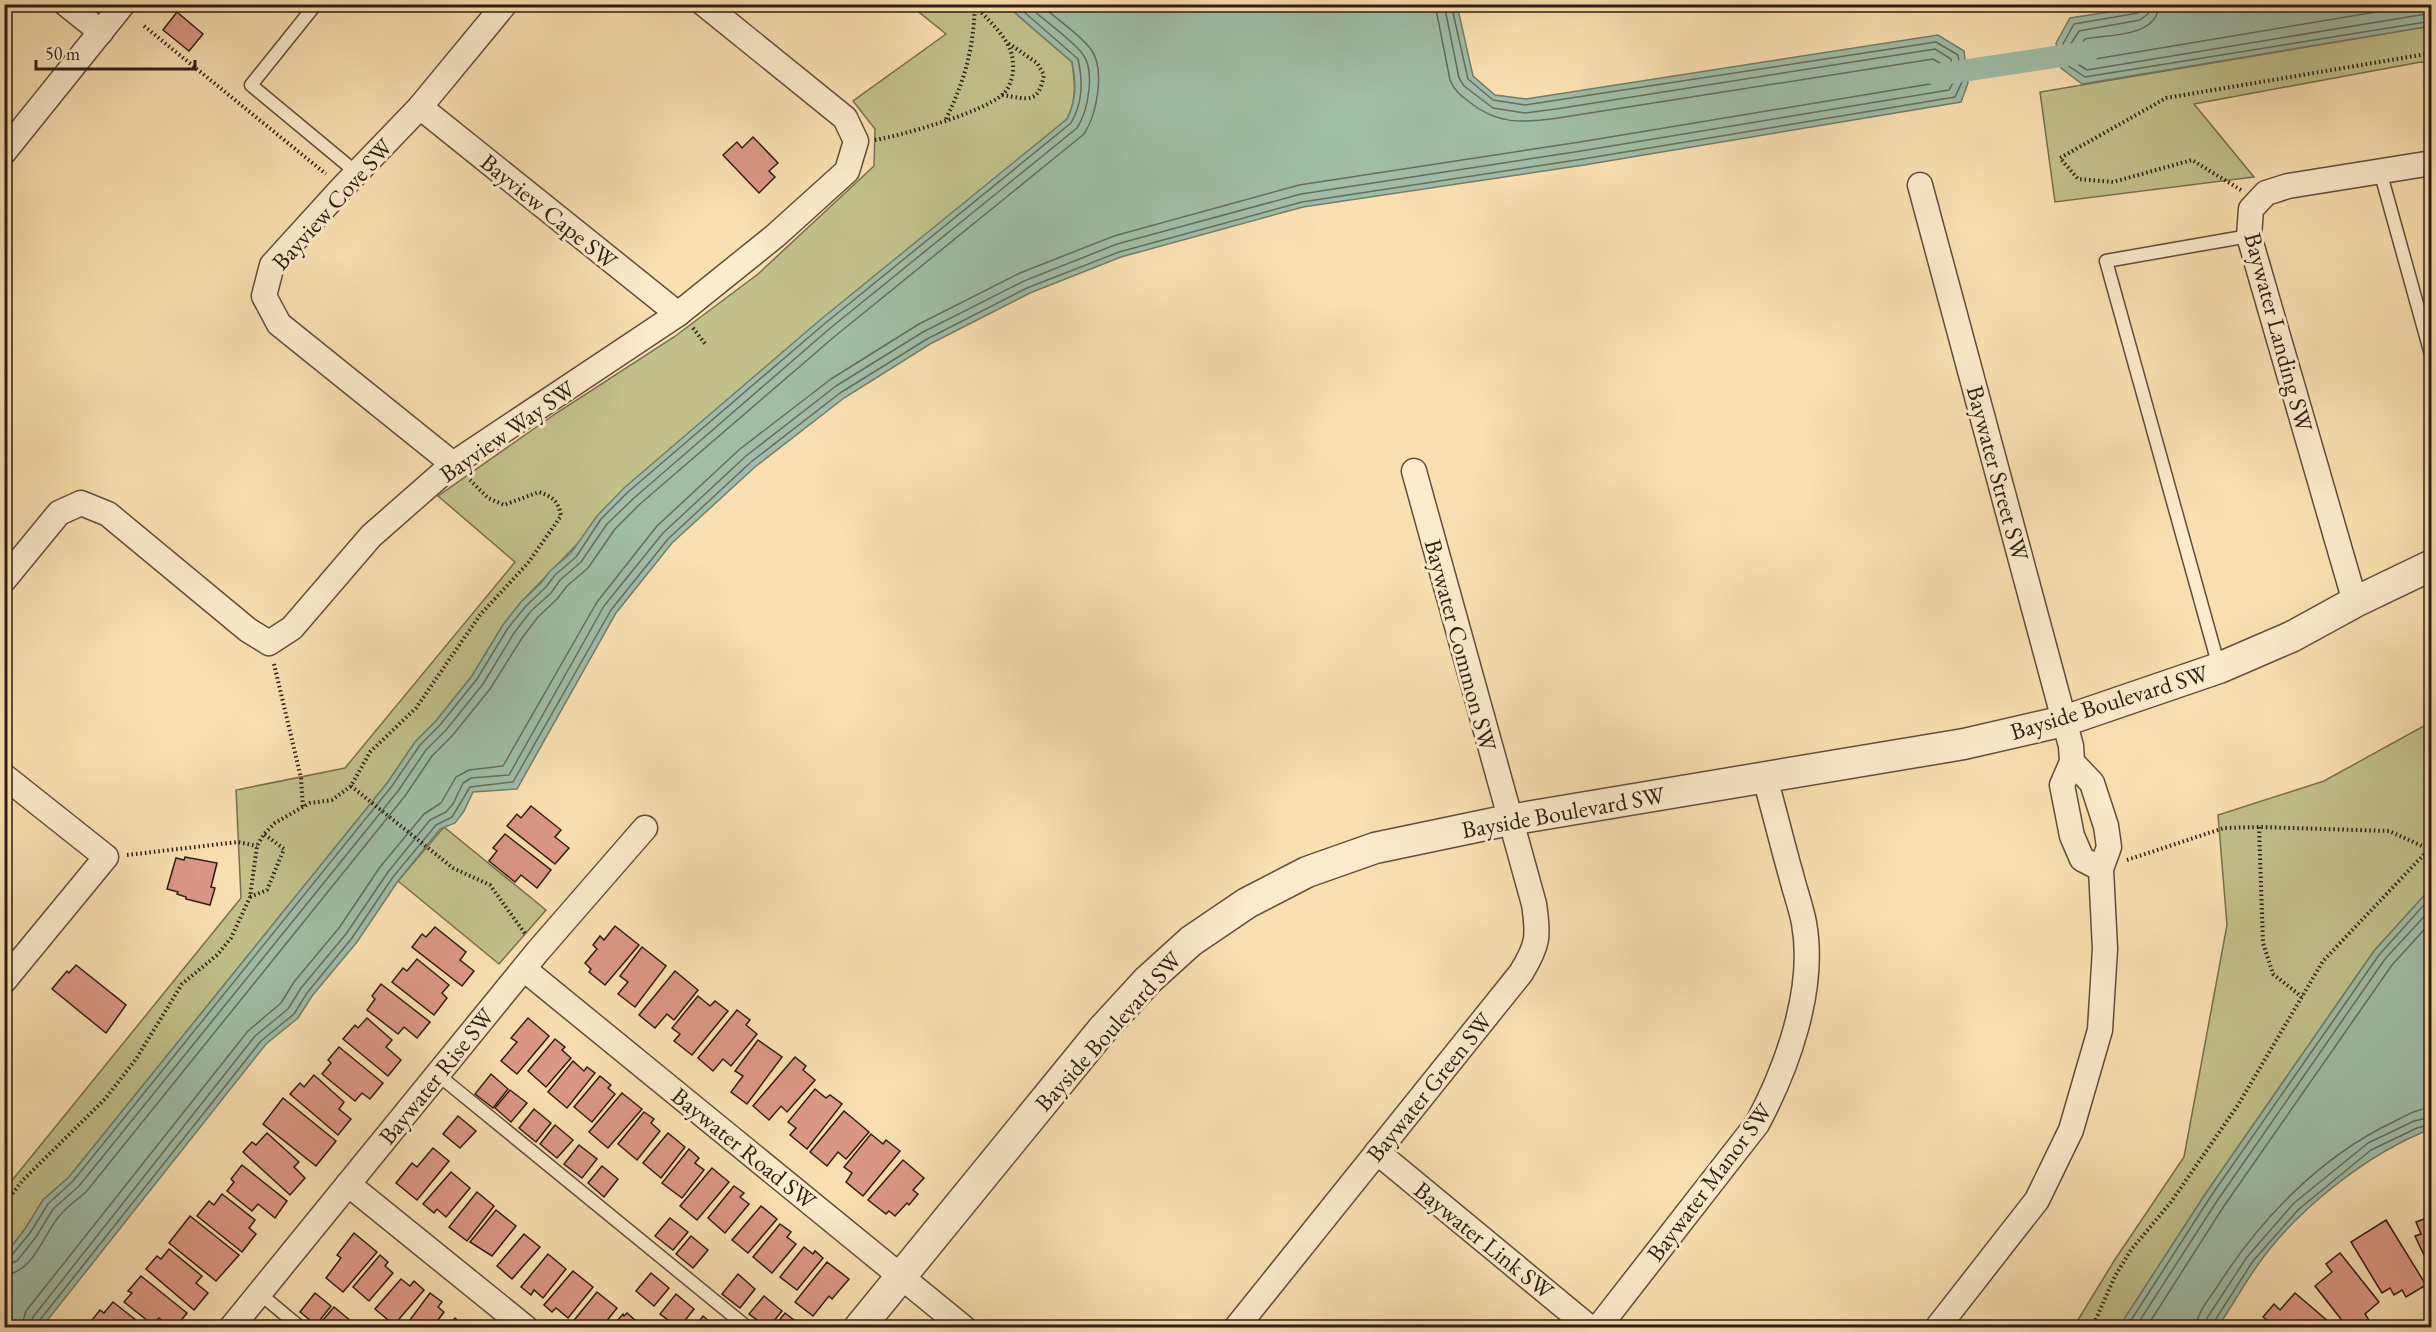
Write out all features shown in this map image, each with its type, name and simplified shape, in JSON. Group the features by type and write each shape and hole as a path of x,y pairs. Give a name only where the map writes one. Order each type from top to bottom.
{"street":[{"path":"66,4 101,32"},
{"path":"4,152 123,4"},
{"name":"Bayview Cove SW","path":"453,464 279,324 264,296 272,266 420,107 505,4"},
{"path":"704,4 845,118 856,141"},
{"name":"Bayview Cape SW","path":"420,107 685,321"},
{"name":"Bayview Way SW","path":"269,643 292,628 371,536 453,464 685,321 847,171 856,141"},
{"name":"Baywater Landing SW","path":"2355,602 2249,236 2251,208 2266,194 2288,186 2432,163"},
{"name":"Baywater Street SW","path":"1920,185 2072,747 2072,762 2062,785 2072,836 2082,859 2101,869"},
{"name":"Baywater Common SW","path":"1414,471 1509,820"},
{"path":"4,580 59,513 81,503 108,514 248,630 269,643"},
{"name":"Bayside Boulevard SW","path":"858,1328 1102,1030 1148,980 1191,941 1247,903 1307,872 1375,848 1509,820 1964,744 2064,721 2219,668 2291,637 2355,602 2432,565"},
{"path":"1937,1328 2037,1200 2071,1130 2100,1030 2105,949 2101,869 2109,847 2106,826 2092,783 2072,762"},
{"path":"4,776 106,857 4,981"},
{"name":"Baywater Manor SW","path":"1598,1328 1757,1124 1773,1095 1790,1049 1800,1008 1806,968 1804,925 1765,778"},
{"name":"Baywater Green SW","path":"1236,1328 1521,973 1536,945 1537,923 1534,904 1509,820"},
{"name":"Baywater Rise SW","path":"231,1328 531,960 645,828"},
{"name":"Baywater Road SW","path":"531,960 900,1276 964,1328"},
{"name":"Baywater Link SW","path":"1377,1152 1590,1328"},
{"path":"348,1184 526,1328"}],"lane":[{"path":"316,4 251,85 350,180"},
{"path":"2380,171 2432,358"},
{"path":"2219,668 2106,261 2249,236"},
{"path":"437,1074 748,1328"},
{"path":"259,1293 301,1328"}],"path":[{"path":"945,120 960,90 968,67 974,36 974,5"},
{"path":"974,5 1006,41 1037,63 1044,75 1041,91 1035,97 1002,95"},
{"path":"144,26 350,180"},
{"path":"856,141 895,136 987,104 1002,95 1012,75 1012,57 1006,41"},
{"path":"2258,202 2192,160 2112,182 2078,179 2060,158 2166,98 2432,53"},
{"path":"685,321 706,345"},
{"path":"4,1204 23,1180 105,1099 136,1059 182,984 217,955 231,938 250,897 257,846 264,834 281,819 310,803 332,800 351,786 370,752 416,708 480,615 528,563 561,516 558,503 551,496 538,492 504,505 488,498 453,464"},
{"path":"269,643 300,778 303,807"},
{"path":"351,786 453,868 490,885 531,960"},
{"path":"2259,826 2263,943 2273,974 2302,997"},
{"path":"2092,1328 2131,1250 2171,1202 2238,1105 2323,961 2430,848 2389,831 2259,826 2224,828 2101,869"},
{"path":"250,897 267,890 284,849 264,834"},
{"path":"106,857 238,842 257,846"}],"green space":[{"path":"910,5 1006,5 1072,62 1074,91 1067,119 582,539 521,602 503,625 472,676 436,721 415,742 388,782 69,1177 43,1200 5,1255 5,1189 241,898 236,790 345,768 515,562 438,496 555,414 674,337 758,274 874,166 875,129 853,101 946,34"},
{"path":"2431,26 2431,64 2421,62 2194,104 2254,177 2055,202 2040,92"},
{"path":"2431,722 2431,888 2374,951 2206,1193 2119,1327 2073,1328 2114,1261 2184,1157 2227,925 2218,815 2324,781"},
{"path":"444,827 546,910 499,964 398,881"}],"water":[{"path":"1006,5 1457,5 1473,76 1495,95 1526,99 1938,35 1964,51 1968,83 1961,102 1584,165 1303,207 1121,257 1030,293 930,344 844,398 755,467 672,543 616,613 517,789 473,792 455,823 440,829 398,881 357,942 312,996 298,1018 266,1044 42,1327 5,1327 5,1255 43,1200 69,1177 388,782 415,742 436,721 472,676 503,625 521,602 550,571 571,553 597,516 624,488 820,320 1067,119 1073,105 1075,91 1072,62"},
{"path":"2154,5 2431,5 2431,26 2082,84 2061,68 2056,43 2070,18"},
{"path":"2431,888 2431,1129 2407,1139 2359,1168 2313,1204 2273,1245 2218,1327 2119,1327 2206,1193 2374,951"}],"building":[{"path":"177,12 203,34 189,51 163,30"},
{"path":"753,137 778,163 769,171 775,177 759,193 723,155 737,142 742,148"},
{"path":"531,806 561,830 555,837 569,848 555,864 507,826 517,814 521,818"},
{"path":"505,834 551,870 537,888 521,875 515,882 489,861 497,851 493,848"},
{"path":"185,857 217,863 211,887 215,888 210,905 186,899 177,894 178,892 167,889 176,858 184,860"},
{"path":"615,926 639,945 605,985 589,972 591,969 585,963 597,949 593,945 600,936 604,940"},
{"path":"435,927 466,952 460,960 474,971 462,986 412,947 422,934 426,937"},
{"path":"642,947 666,966 635,1007 618,994 628,982 620,976"},
{"path":"417,959 449,985 442,993 447,998 434,1015 392,982 403,968 407,971"},
{"path":"76,965 126,1005 106,1033 52,989 67,971 69,973"},
{"path":"675,971 698,990 674,1020 667,1014 655,1028 639,1015"},
{"path":"381,984 430,1022 417,1038 404,1027 398,1034 367,1010 375,999 372,996"},
{"path":"698,996 710,1006 715,1001 728,1011 692,1055 674,1041 680,1034 672,1028"},
{"path":"737,1010 750,1020 746,1025 757,1034 731,1066 723,1059 713,1071 698,1058"},
{"path":"367,1018 392,1040 386,1047 401,1060 388,1076 343,1039 355,1025 358,1028"},
{"path":"528,1018 549,1036 517,1074 501,1061 517,1042 511,1038"},
{"path":"555,1039 565,1047 562,1050 571,1058 546,1087 528,1071"},
{"path":"758,1040 782,1057 747,1104 731,1092 743,1076 735,1071"},
{"path":"339,1047 383,1083 370,1099 362,1093 355,1101 322,1074 331,1063 328,1060"},
{"path":"795,1057 806,1066 803,1070 815,1080 787,1112 781,1106 769,1120 753,1106"},
{"path":"573,1061 584,1071 587,1067 595,1073 567,1108 548,1092"},
{"path":"491,1074 508,1089 493,1108 475,1094"},
{"path":"314,1075 344,1102 339,1109 351,1119 338,1135 290,1094 300,1083 304,1087"},
{"path":"600,1076 611,1085 608,1088 615,1094 592,1122 574,1107"},
{"path":"815,1089 826,1098 830,1095 842,1104 807,1149 790,1135 796,1128 788,1122"},
{"path":"510,1090 527,1103 511,1122 495,1108"},
{"path":"622,1093 642,1109 608,1148 589,1132"},
{"path":"283,1098 336,1141 316,1166 263,1124"},
{"path":"534,1109 551,1123 536,1142 519,1128"},
{"path":"844,1111 869,1132 846,1159 838,1152 827,1166 810,1152"},
{"path":"644,1112 654,1119 651,1123 660,1131 637,1160 618,1144"},
{"path":"458,1116 476,1131 460,1148 443,1134"},
{"path":"555,1125 573,1140 557,1158 540,1144"},
{"path":"267,1133 299,1162 294,1167 305,1178 290,1195 243,1152 252,1142 256,1145"},
{"path":"668,1133 685,1147 661,1178 643,1163"},
{"path":"871,1134 883,1144 886,1140 900,1151 863,1196 846,1182 852,1173 844,1167"},
{"path":"579,1145 597,1159 582,1178 564,1164"},
{"path":"433,1148 449,1161 417,1200 396,1183 412,1163 417,1167"},
{"path":"689,1149 699,1158 695,1163 704,1170 682,1198 662,1183"},
{"path":"903,1160 924,1178 913,1190 918,1194 909,1205 907,1203 895,1216 889,1211 886,1214 868,1200"},
{"path":"242,1165 287,1201 275,1218 258,1204 252,1211 227,1191 234,1182 231,1179"},
{"path":"602,1166 618,1179 604,1197 588,1183"},
{"path":"712,1168 729,1182 697,1220 680,1206"},
{"path":"451,1172 470,1188 446,1217 437,1209 434,1213 423,1204"},
{"path":"734,1186 744,1193 740,1197 749,1204 725,1233 708,1218"},
{"path":"477,1192 494,1206 467,1241 449,1227"},
{"path":"222,1194 255,1220 249,1228 256,1234 242,1252 197,1216 209,1201 214,1205"},
{"path":"761,1206 777,1219 748,1253 732,1240"},
{"path":"496,1210 516,1226 492,1256 470,1242"},
{"path":"190,1216 239,1255 216,1281 169,1243"},
{"path":"2432,1216 2432,1272 2415,1236 2421,1234 2416,1222"},
{"path":"670,1218 688,1232 673,1250 655,1236"},
{"path":"2386,1220 2426,1285 2406,1297 2402,1290 2394,1295 2390,1288 2382,1293 2351,1242"},
{"path":"780,1224 791,1232 787,1237 796,1244 772,1273 753,1257"},
{"path":"354,1233 377,1252 343,1292 326,1278 341,1258 337,1255"},
{"path":"524,1234 540,1247 512,1279 497,1266"},
{"path":"691,1236 708,1250 693,1268 676,1254"},
{"path":"804,1247 813,1254 815,1251 823,1258 797,1290 780,1277"},
{"path":"169,1249 202,1276 196,1283 208,1293 194,1310 146,1269 157,1256 161,1259"},
{"path":"2340,1253 2379,1302 2365,1314 2369,1320 2360,1328 2348,1328 2315,1286 2332,1272 2326,1264"},
{"path":"548,1254 566,1269 543,1298 534,1290 531,1295 521,1287"},
{"path":"380,1255 388,1262 385,1266 393,1273 369,1301 353,1287"},
{"path":"827,1262 849,1279 832,1299 829,1296 813,1316 795,1302"},
{"path":"573,1271 593,1287 568,1318 556,1308 552,1312 544,1305"},
{"path":"651,1273 669,1288 654,1306 636,1291"},
{"path":"738,1274 755,1289 740,1308 722,1294"},
{"path":"141,1276 187,1313 175,1328 171,1328 159,1318 153,1325 124,1302 132,1293 128,1291"},
{"path":"401,1279 410,1286 414,1281 424,1290 394,1325 375,1309"},
{"path":"597,1292 617,1308 601,1328 575,1328 571,1324"},
{"path":"315,1293 331,1306 316,1325 300,1312"},
{"path":"430,1293 442,1302 438,1307 444,1312 432,1328 404,1328"},
{"path":"2295,1293 2336,1328 2276,1328 2263,1317 2274,1304 2280,1310"},
{"path":"676,1294 694,1309 679,1328 660,1314"},
{"path":"764,1296 782,1311 768,1328 749,1314"},
{"path":"113,1302 146,1328 92,1328 88,1325 100,1310 104,1313"},
{"path":"334,1307 351,1321 345,1328 320,1328 318,1326"},
{"path":"627,1313 636,1321 634,1325 637,1328 611,1328 623,1314 624,1316"},
{"path":"785,1313 803,1327 803,1328 773,1328"},
{"path":"703,1316 717,1328 694,1328"},
{"path":"455,1318 467,1328 447,1328"}],"waterway":[{"path":"1936,75 2088,52"}]}
